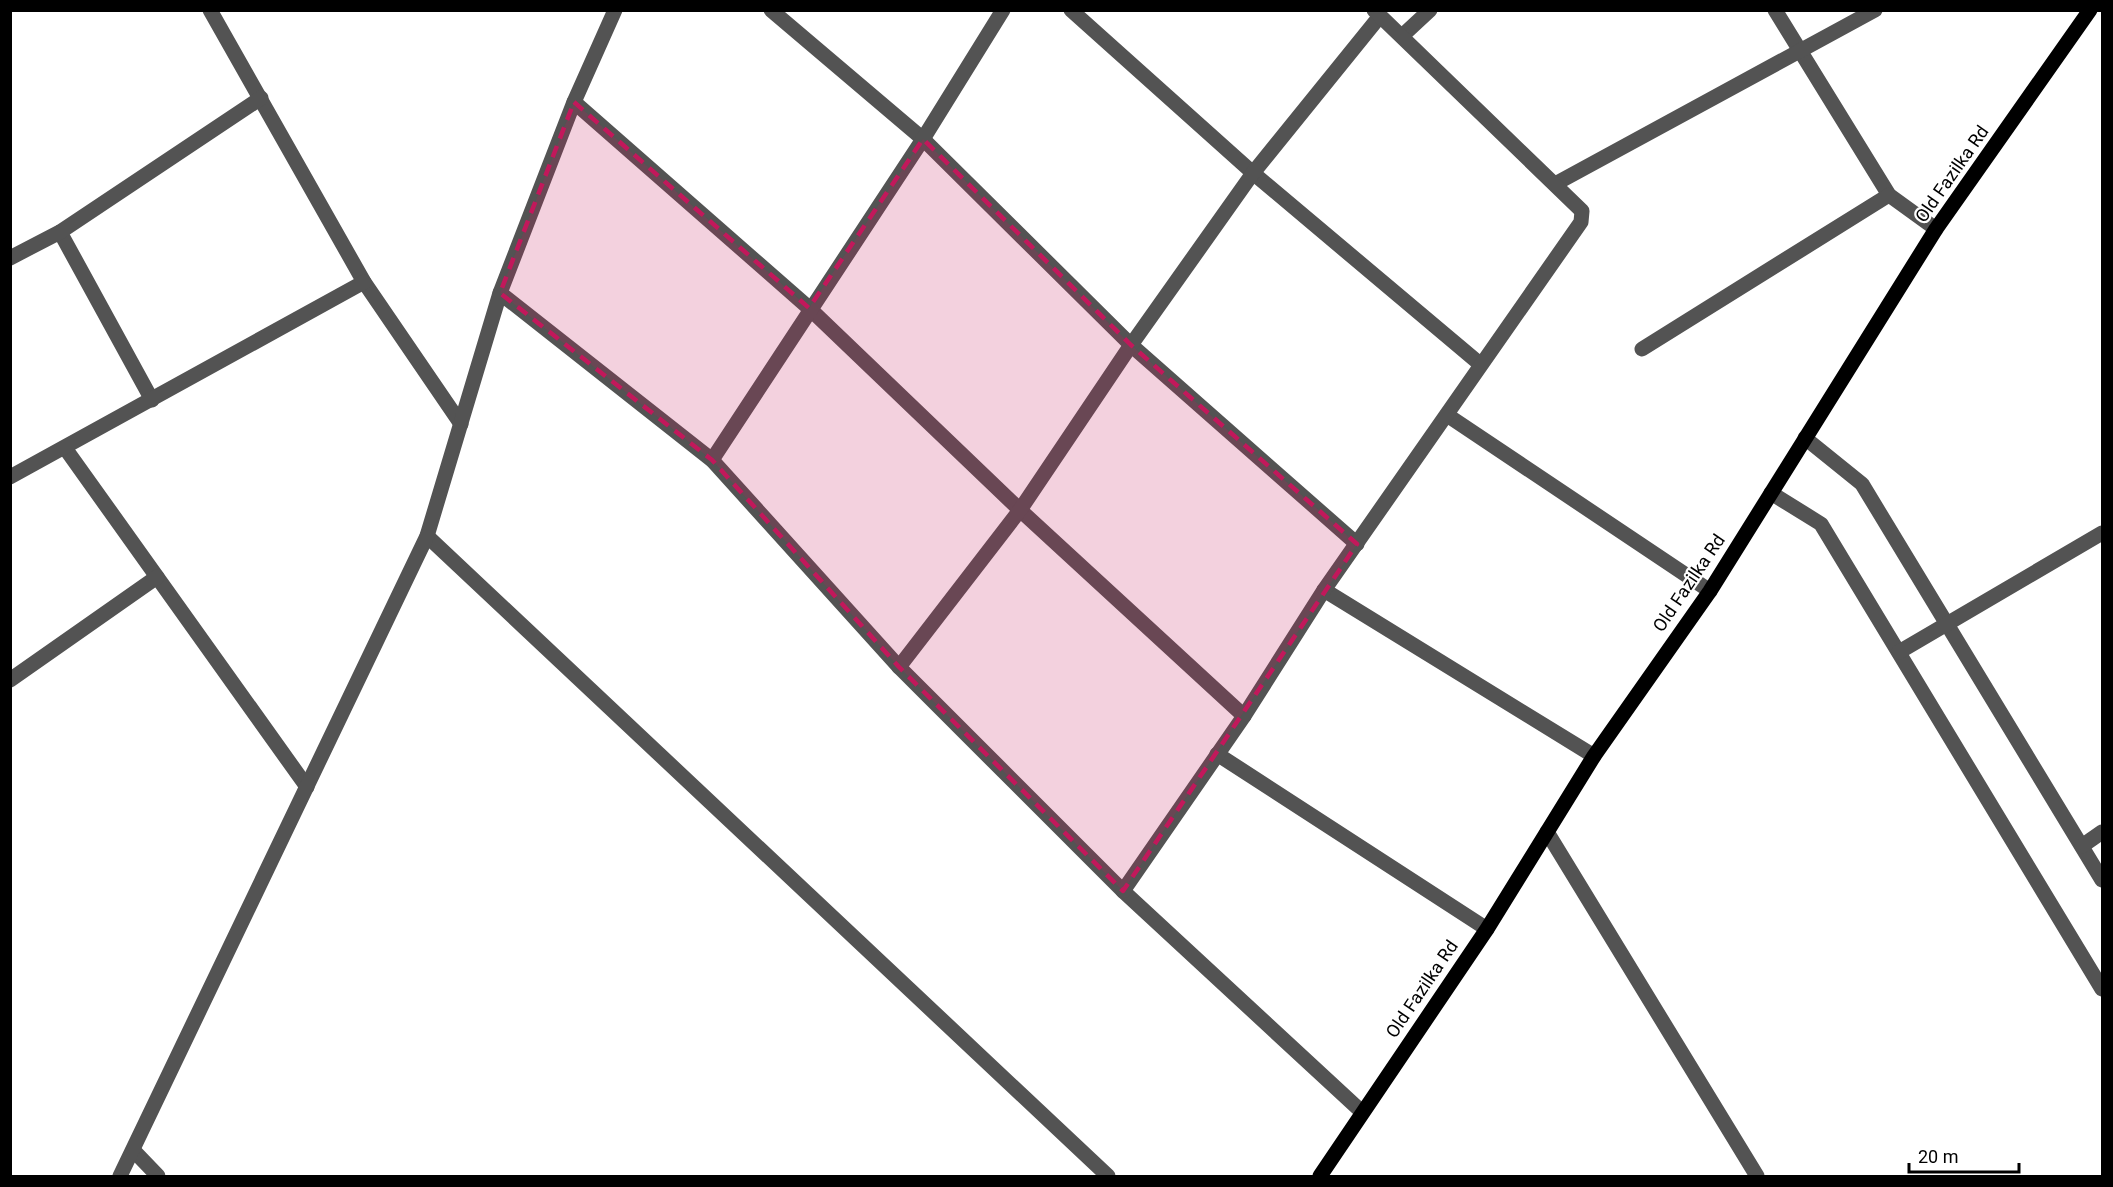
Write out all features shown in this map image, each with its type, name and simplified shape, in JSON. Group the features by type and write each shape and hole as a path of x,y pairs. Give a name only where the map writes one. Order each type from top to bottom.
{"main road":[{"name":"Old Fazilka Rd","path":"1320,1176 1486,928 1594,756 1710,591 1936,229 2090,10"}],"street":[{"path":"210,10 364,282 461,424"},
{"path":"120,1176 427,536 500,293 574,102 615,10"},
{"path":"771,10 923,139 1131,345 1357,544"},
{"path":"712,460 809,308 923,139 1004,10"},
{"path":"1071,10 1254,173 1480,364"},
{"path":"1402,36 1430,10"},
{"path":"1775,10 1889,195 1936,229"},
{"path":"1555,184 1800,53 1875,10"},
{"path":"899,667 1020,510 1131,345 1254,173 1377,13 1582,211 1581,222 1324,590 1244,716 1123,891"},
{"path":"10,258 60,231 261,98"},
{"path":"574,102 809,308 1020,510 1244,716"},
{"path":"1641,349 1889,195"},
{"path":"60,231 152,400"},
{"path":"10,477 364,282"},
{"path":"500,293 712,460 899,667 1123,891 1362,1112"},
{"path":"1447,416 1710,591"},
{"path":"1805,438 1862,484 2103,880"},
{"path":"65,448 307,787"},
{"path":"1771,493 1821,524 2103,989"},
{"path":"1899,652 2103,532"},
{"path":"427,536 1108,1176"},
{"path":"10,680 157,577"},
{"path":"1324,590 1594,756"},
{"path":"1217,754 1486,928"},
{"path":"1547,832 1757,1176"},
{"path":"2082,846 2103,832"},
{"path":"133,1150 158,1176"}],"highlighted area":[{"path":"574,102 809,308 923,139 1131,345 1357,544 1123,891 899,667 712,460 500,293"}]}
